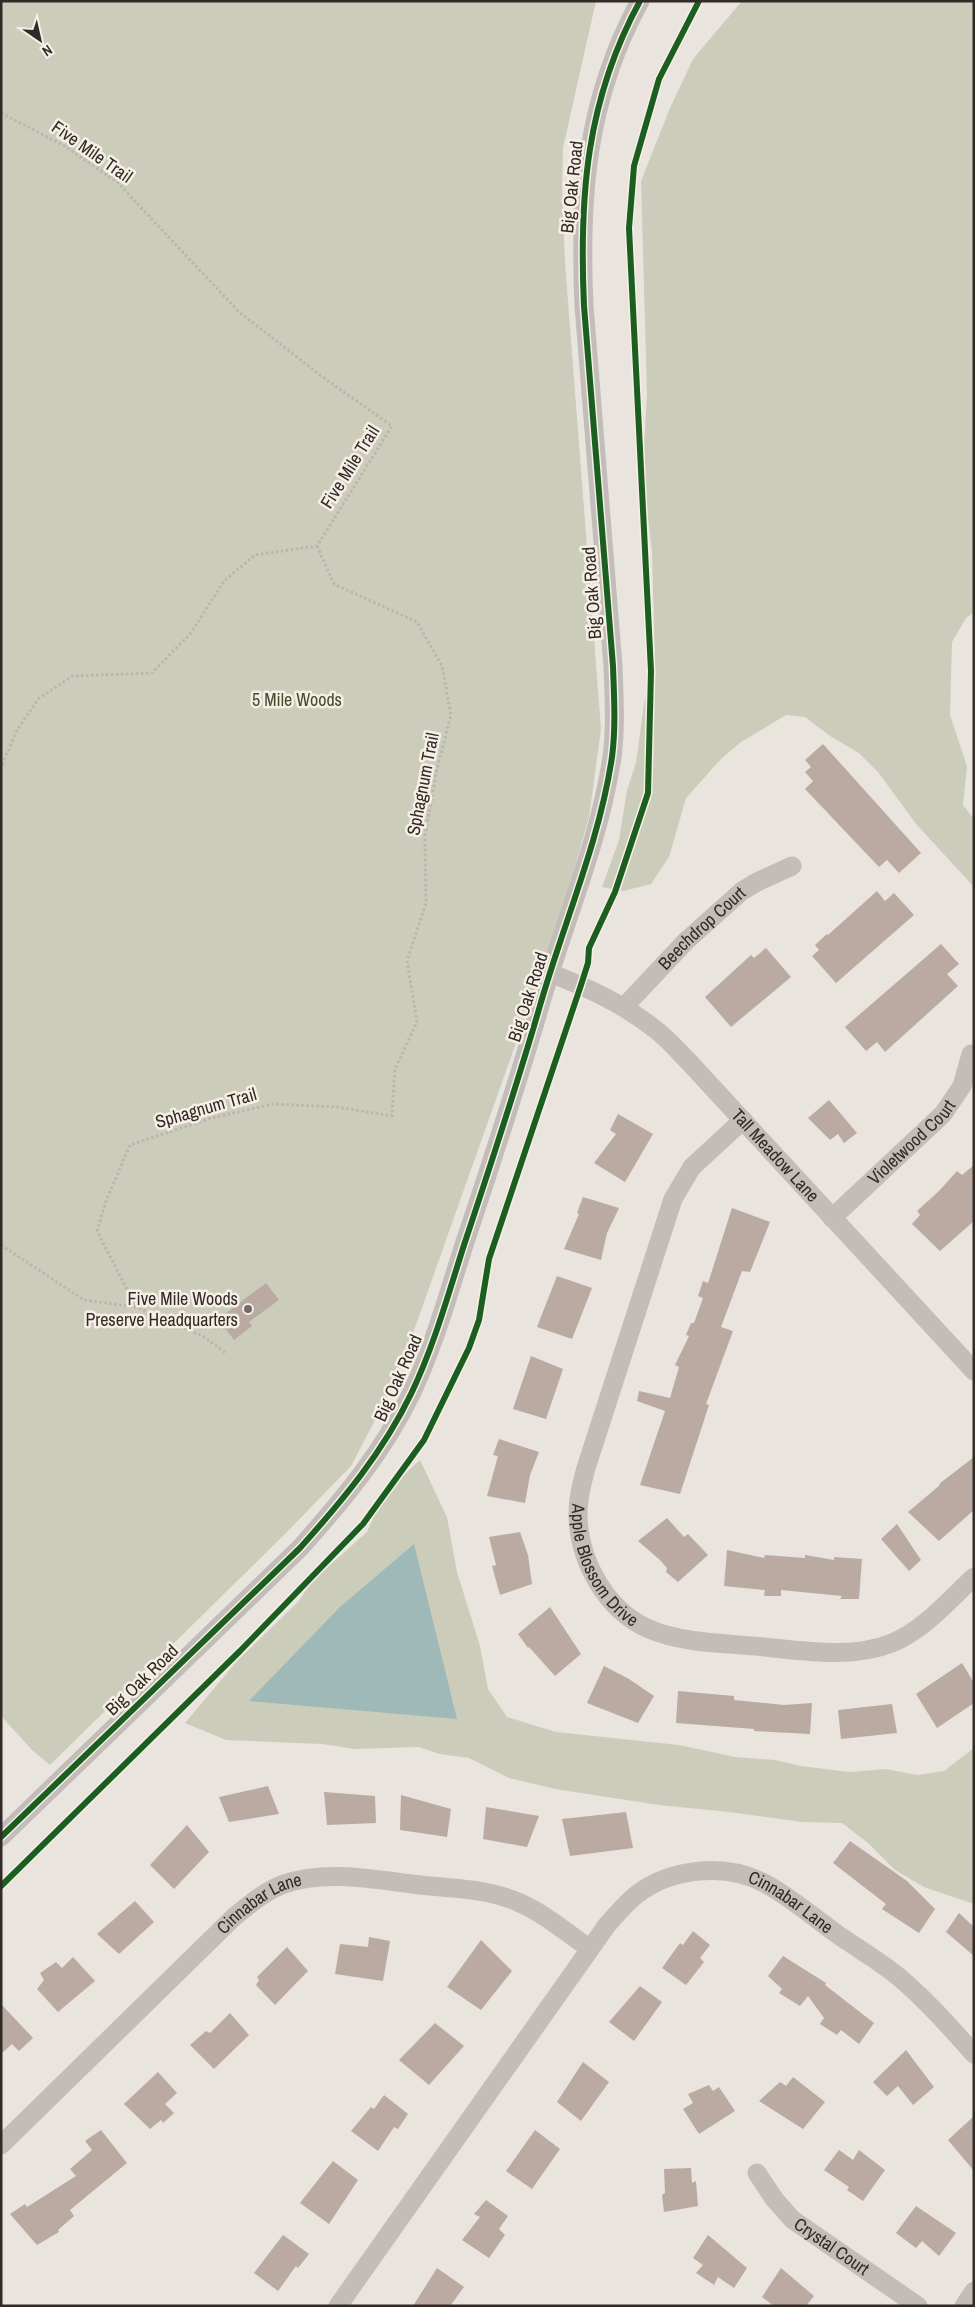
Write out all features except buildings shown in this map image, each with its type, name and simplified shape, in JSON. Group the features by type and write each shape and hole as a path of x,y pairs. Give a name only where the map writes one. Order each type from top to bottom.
{"street":[{"name":"Big Oak Road","path":"1,1837 300,1548 346,1498 383,1446 427,1358 500,1135 550,973 570,920 601,817 612,755 614,720 613,666 584,306 581,247 584,190 598,105 611,66 640,1"},
{"name":"Beechdrop Court","path":"624,1007 686,941 742,891 756,882 792,866"},
{"name":"Tall Meadow Lane","path":"550,973 588,988 624,1007 656,1030 689,1062 974,1370"},
{"name":"Violetwood Court","path":"832,1218 943,1114 962,1086 972,1054"},
{"name":"Apple Blossom Drive","path":"743,1120 692,1168 673,1198 586,1468 579,1497 578,1514 581,1543 587,1563 600,1586 617,1607 650,1630 680,1638 826,1651 869,1650 892,1643 926,1622 974,1577"},
{"name":"Cinnabar Lane","path":"338,2306 590,1949 622,1908 654,1884 691,1872 715,1871 739,1874 764,1883 797,1903 836,1934 899,1977 933,2008 974,2054"},
{"name":"Cinnabar Lane","path":"1,2145 234,1917 259,1897 283,1884 303,1879 327,1877 460,1887 491,1892 520,1903 540,1914 590,1949"},
{"name":"Crystal Court","path":"757,2173 793,2220 918,2306"},
{"path":"964,2306 974,2291"}],"path":[{"path":"1,767 17,730 39,698 73,676 152,673 190,634 224,582 255,555 317,546"},
{"path":"1,1245 84,1300 136,1307 204,1336 227,1354"}],"green space":[{"name":"5 Mile Woods","path":"1,1 596,1 563,148 562,187 565,262 601,729 589,817 561,916 401,1367 351,1466 285,1534 50,1765 32,1750 1,1716"},
{"path":"742,1 974,1 974,612 966,618 952,642 950,715 967,766 963,805 974,819 974,887 916,824 878,772 859,753 830,736 805,717 786,715 741,742 722,758 686,798 669,857 651,884 623,891 602,887 619,840 627,790 636,763 644,704 655,663 652,552 646,500 644,448 647,394 641,181 670,108 693,59"},
{"path":"420,1460 447,1517 457,1572 480,1646 488,1689 507,1717 556,1732 679,1745 735,1757 775,1760 801,1766 850,1772 886,1769 917,1775 944,1771 974,1748 974,1904 924,1887 895,1870 868,1843 842,1823 802,1822 659,1805 555,1789 509,1778 469,1758 439,1754 419,1747 355,1749 322,1744 226,1740 185,1723 238,1660 298,1602 313,1580 367,1532 379,1505 396,1482"}],"water":[{"path":"414,1544 457,1719 249,1701 340,1607"}],"cycle path":[{"path":"1,1837 300,1548 316,1530 361,1475 388,1436 411,1394 434,1339 503,1127 548,977 590,853 612,757 614,723 613,666 584,306 583,226 585,188 597,112 622,38 640,1"},
{"path":"1,1886 240,1651 363,1524 424,1440 469,1348 479,1320 489,1259 581,985 588,963 589,948 615,892 648,793 651,671 629,228 634,166 659,79 699,1"}],"place":[{"name":"Five Mile Woods Preserve Headquarters","path":"248,1309"}]}
